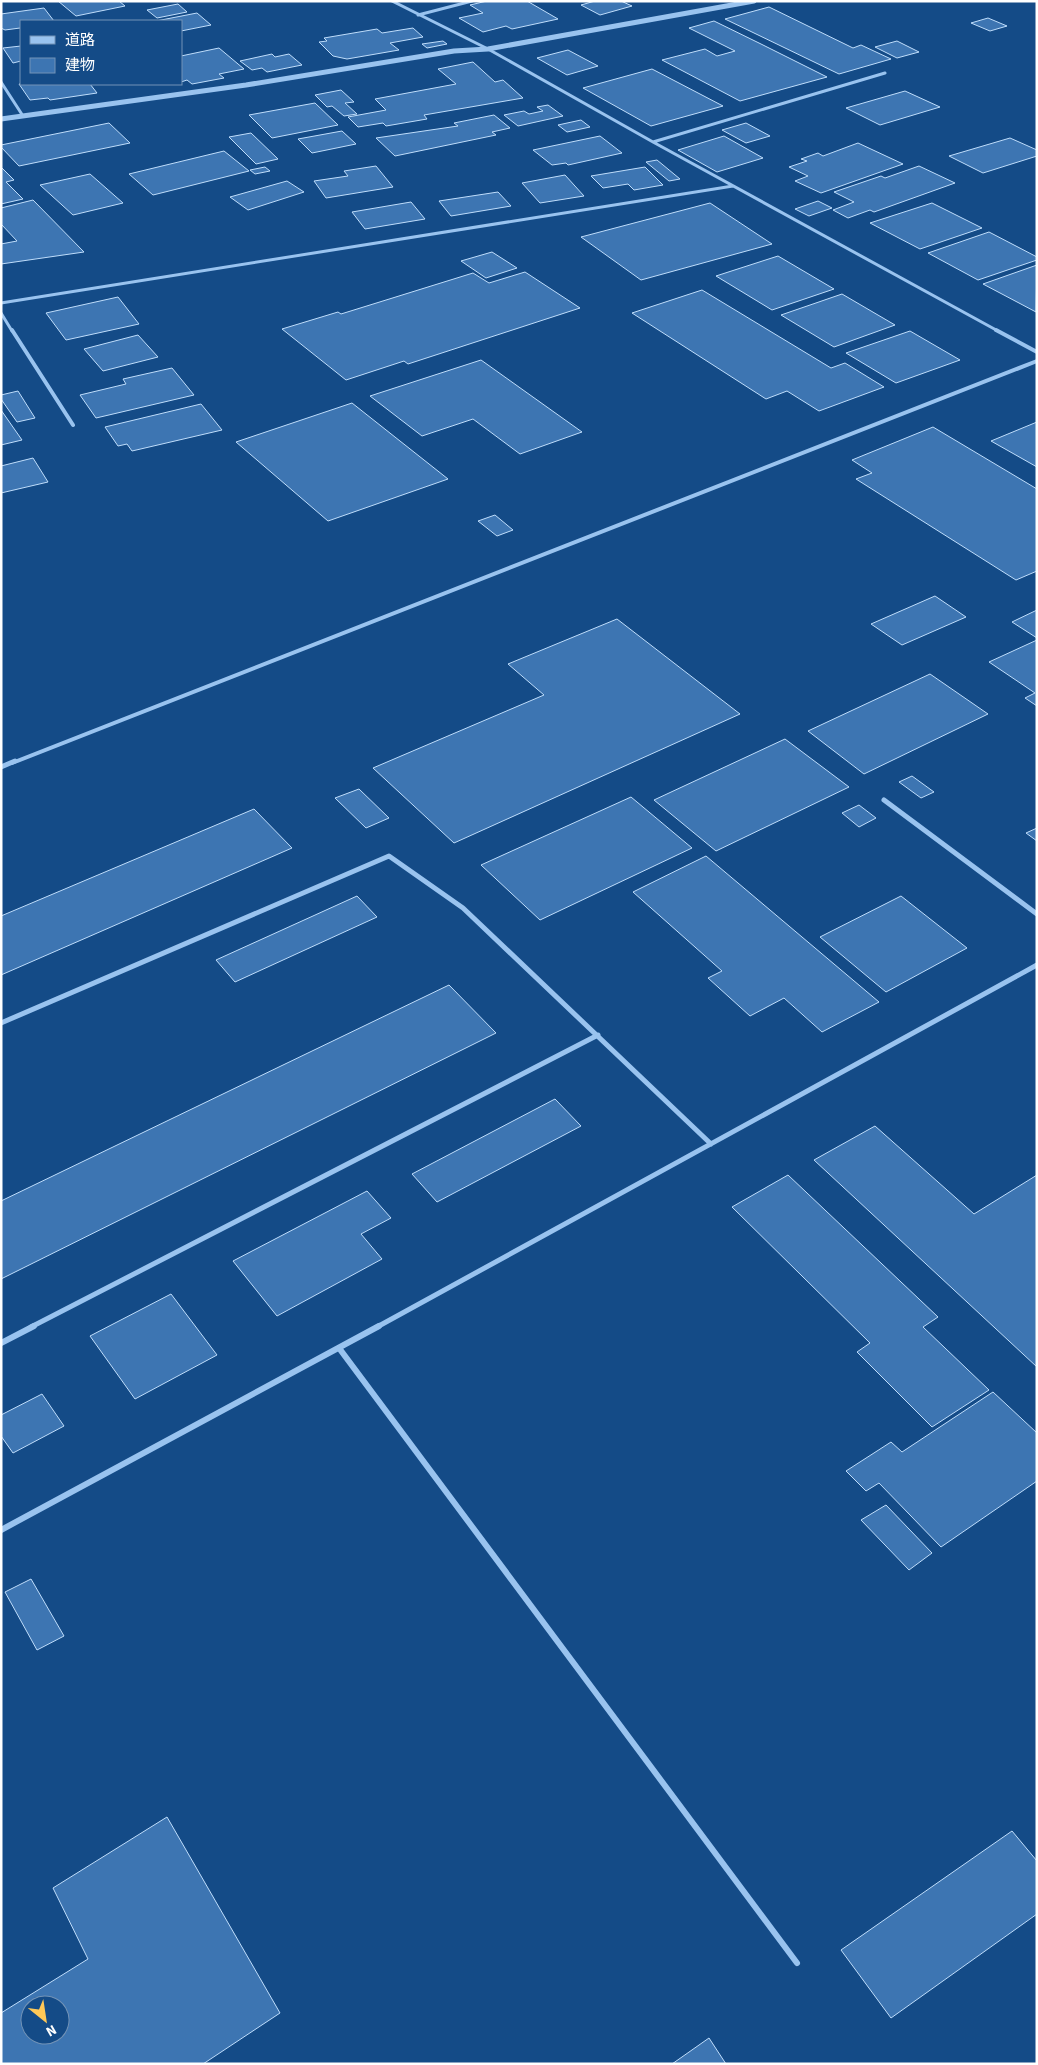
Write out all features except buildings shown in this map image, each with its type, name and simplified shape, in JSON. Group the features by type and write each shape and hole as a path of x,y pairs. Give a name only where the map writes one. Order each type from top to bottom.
{"street":[{"path":"392,1 488,49 653,142 1037,352"},
{"path":"418,15 472,1"},
{"path":"1,120 246,85 454,52 488,49 754,1"},
{"path":"653,142 885,73"},
{"path":"1,82 23,116"},
{"path":"1,303 734,186"},
{"path":"1,312 73,425"},
{"path":"1030,348 1037,346"},
{"path":"1,766 1037,361"},
{"path":"884,800 1037,914"},
{"path":"1,1023 389,856 463,908 712,1144"},
{"path":"1,1530 339,1348 1037,965"},
{"path":"1,1343 598,1035"},
{"path":"339,1348 797,1963"}]}
